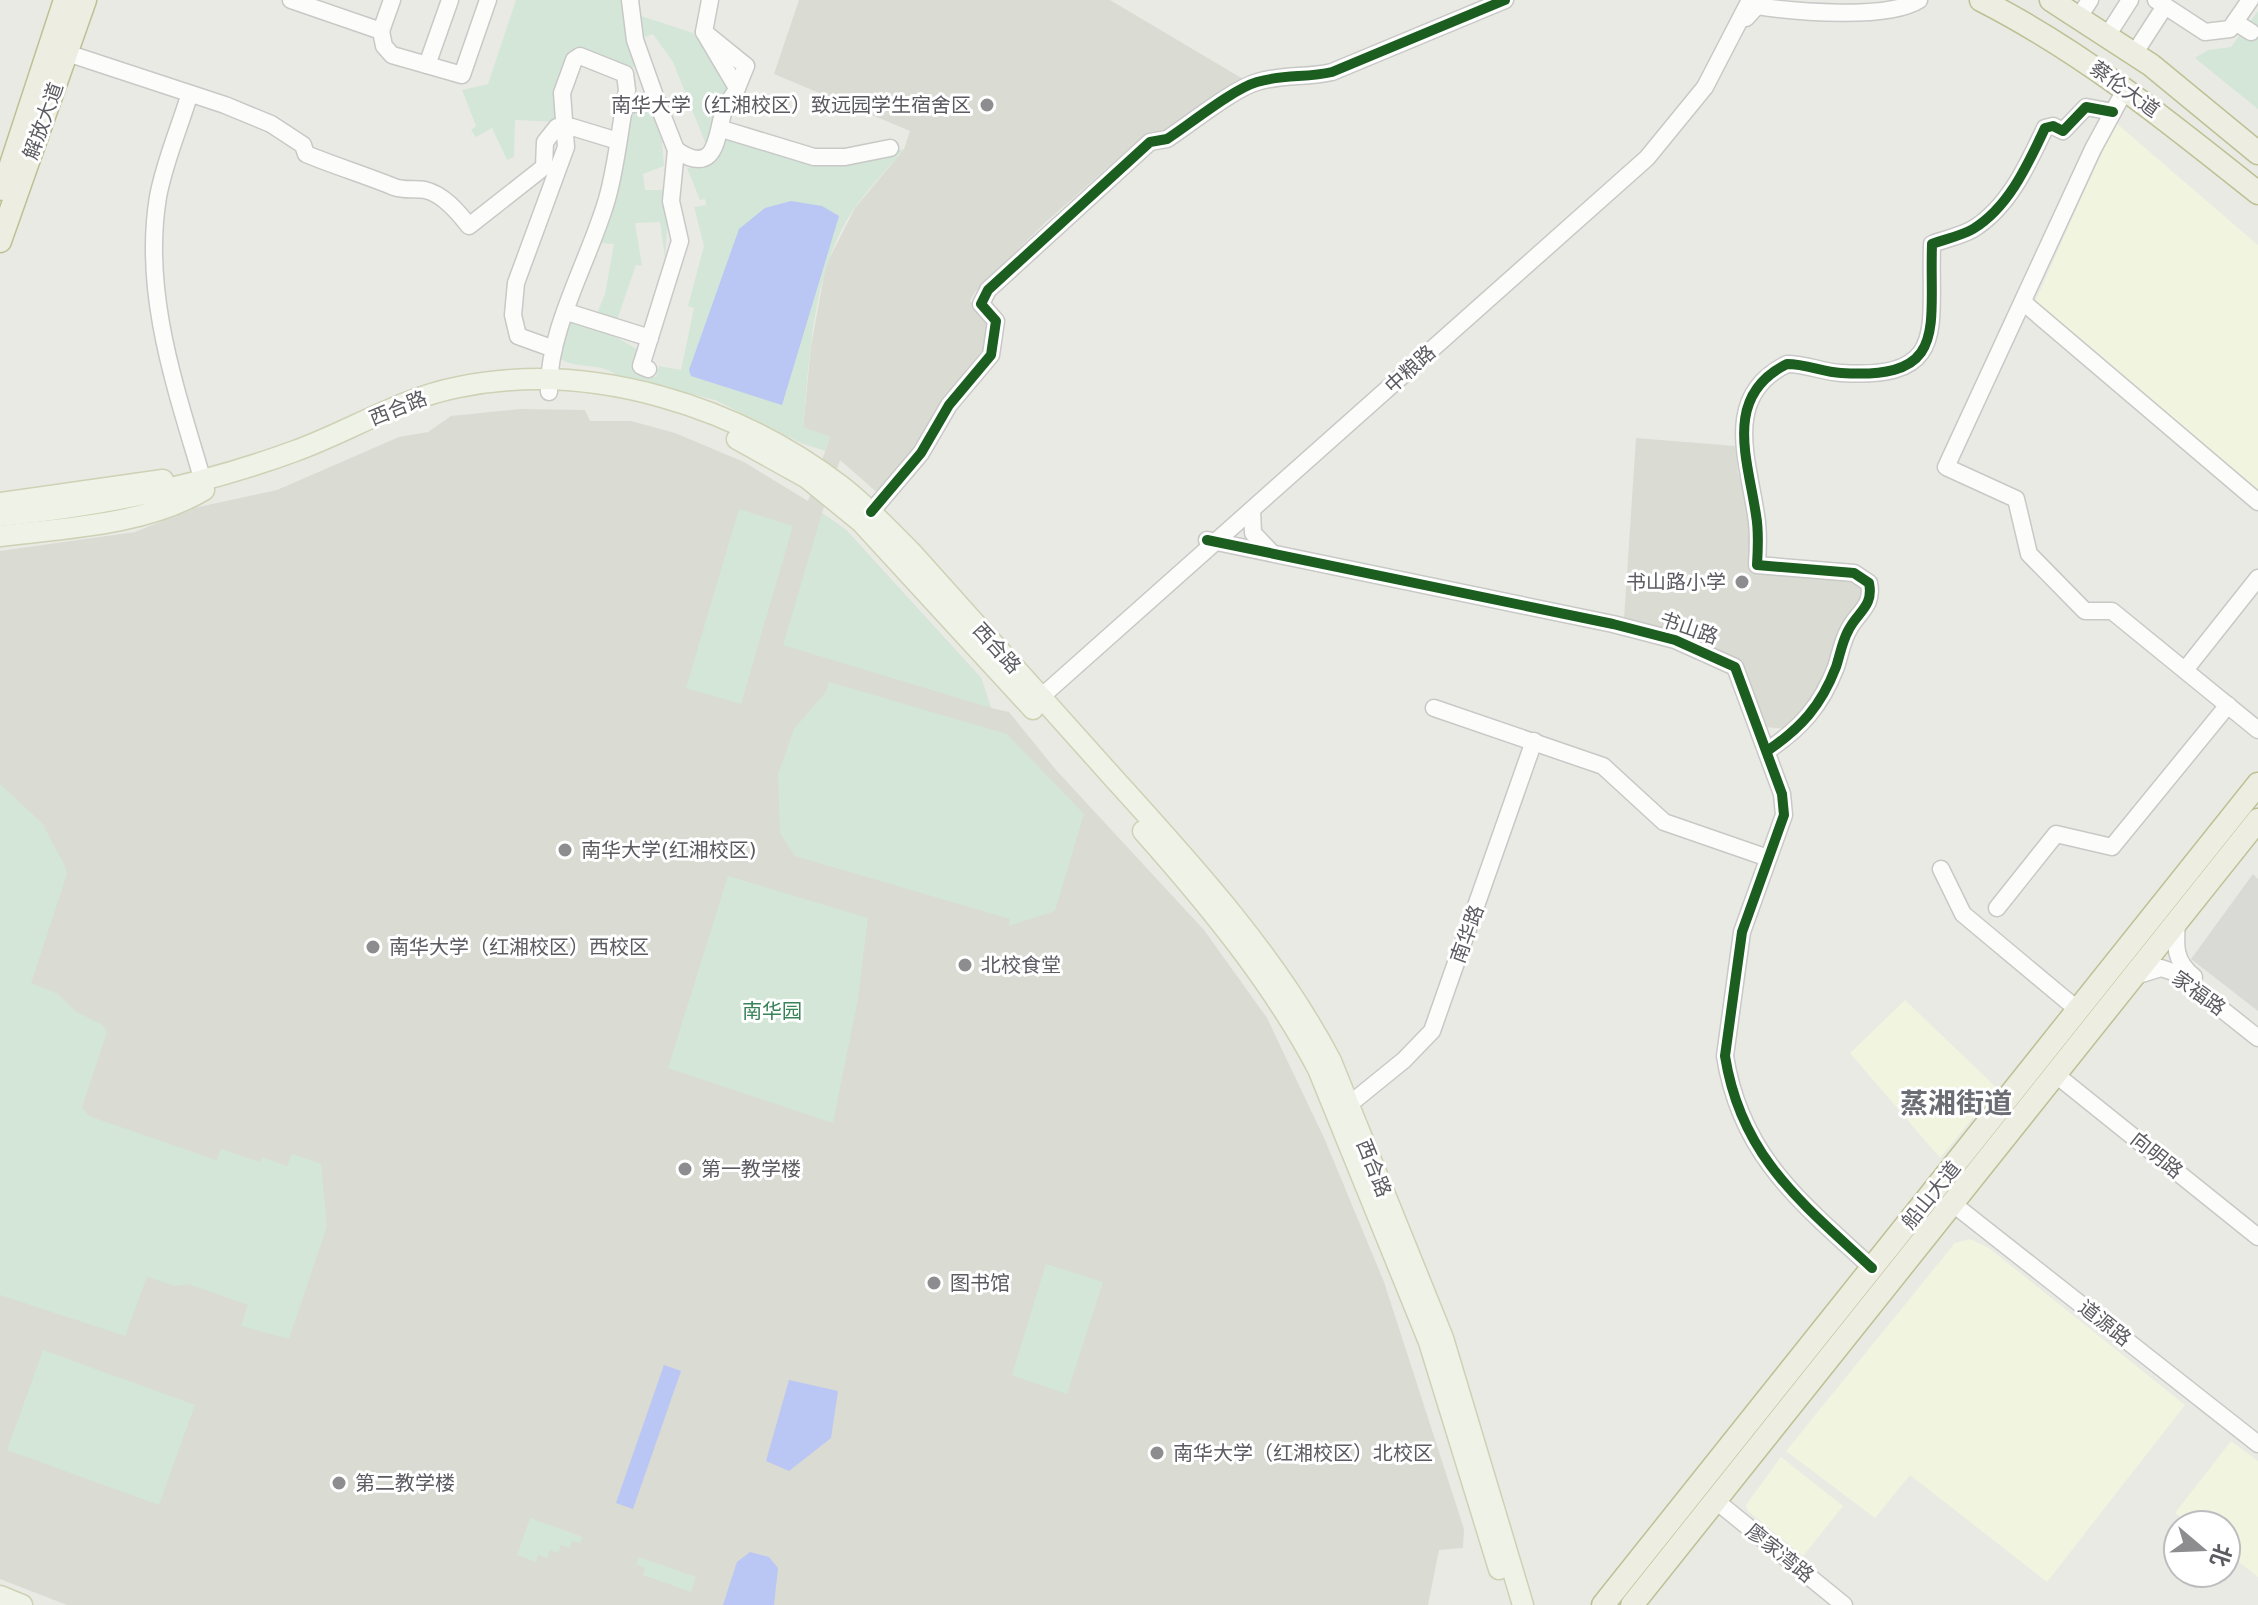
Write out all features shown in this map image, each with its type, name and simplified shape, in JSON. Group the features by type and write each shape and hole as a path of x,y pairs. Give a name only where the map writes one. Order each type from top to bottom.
{"highway":[{"name":"解放大道","path":"0,198 65,0"},
{"name":"解放大道","path":"0,241 85,0"},
{"name":"蔡伦大道","path":"1981,0 2062,43 2126,88 2258,193"},
{"name":"蔡伦大道","path":"2051,0 2084,8 2107,36 2258,153"},
{"name":"船山大道","path":"1603,1605 2258,784"},
{"name":"船山大道","path":"1632,1605 2258,820"}],"main road":[{"name":"西合路","path":"549,386 692,421 736,438 807,478 852,514 899,560 1205,882 1269,964 1319,1038 1443,1338 1523,1605"},
{"name":"西合路","path":"0,524 108,509 296,462 436,405 486,394 549,386 609,386 698,408 778,444 844,488 871,512 1156,846 1258,975 1299,1034 1318,1069 1429,1342 1510,1605"},
{"path":"0,503 148,480 204,485"},
{"name":"西合路","path":"0,516 204,485"},
{"path":"0,536 101,523 182,503 204,485"},
{"path":"0,1596 22,1605"}],"street":[{"path":"291,0 381,31"},
{"path":"392,0 381,31 384,46 392,55 462,75 488,0"},
{"path":"427,65 450,0"},
{"path":"630,0 635,40 676,150 671,201 680,241 641,366 648,369"},
{"path":"676,150 704,157 720,139 724,108 746,66 704,32 710,0"},
{"path":"871,512 921,453 949,405 991,355 996,321 981,304 988,290 1150,142 1167,139 1254,82 1296,74 1311,77 1355,65 1505,0"},
{"name":"中粮路","path":"1033,699 1642,155 1700,84 1743,0"},
{"name":"中粮路","path":"1211,541 1252,510 1647,158 1705,87 1750,0"},
{"path":"1737,28 1757,6 1782,10 1869,11 1907,8 1919,0"},
{"path":"2107,36 2130,0"},
{"path":"2134,54 2161,3 2205,32 2230,29 2250,0"},
{"path":"2235,22 2251,32"},
{"path":"67,53 189,96 225,105 271,124 303,145 306,154 351,172 368,174 396,188 428,190 452,206 469,226 544,167 545,142 557,127 618,141"},
{"path":"549,386 548,365 554,349 608,197 624,106 625,74 577,56 562,93 566,147 516,283 512,303 518,336 554,349"},
{"path":"2126,88 1946,467 2016,499 2029,554 2085,611 2112,611 2258,730"},
{"path":"189,96 159,194 154,277 172,374 204,485"},
{"path":"624,106 656,99"},
{"path":"1767,751 1800,728 1822,700 1847,632 1868,606 1871,594 1869,583 1854,573 1769,569 1757,565 1756,515 1744,467 1744,432 1750,402 1759,382 1787,364 1837,373 1873,374 1887,373 1919,358 1928,343 1932,244 1973,229 1990,215 2021,178 2045,128 2053,126 2063,131 2086,107 2113,112"},
{"path":"722,129 814,157 845,157 890,148"},
{"path":"2023,302 2258,502"},
{"path":"567,312 650,338"},
{"path":"1252,510 1253,533 1274,554"},
{"name":"书山路","path":"1211,541 1613,624 1675,640 1735,667 1767,751 1784,804 1784,815 1740,946 1725,1056 1727,1070 1741,1113 1762,1156 1782,1185 1872,1268"},
{"path":"2185,670 2258,578"},
{"path":"1997,908 2056,834 2112,847 2228,705"},
{"path":"1434,708 1603,766 1664,822 1768,858"},
{"name":"南华路","path":"1356,1099 1404,1060 1432,1031 1534,741"},
{"path":"1941,869 1963,914 2078,1010"},
{"name":"家福路","path":"2177,922 2175,950 2180,966 2258,1027"},
{"name":"家福路","path":"2135,976 2161,968 2176,973 2258,1038"},
{"name":"向明路","path":"2055,1074 2258,1237"},
{"name":"道源路","path":"1955,1200 2258,1433"},
{"name":"道源路","path":"1955,1200 2258,1444"},
{"name":"廖家湾路","path":"1715,1500 1844,1605"}],"shaded area":[{"name":"南华大学(红湘校区)","path":"799,0 1110,0 1243,79 1171,130 1147,135 1132,146 1046,222 975,292 970,301 992,324 988,352 880,495 840,460 822,513 846,530 981,678 991,708 1009,712 1056,770 1204,930 1267,1018 1325,1140 1384,1282 1464,1529 1463,1548 1439,1550 1428,1605 67,1605 0,1579 0,551 135,532 194,508 277,490 399,437 428,432 451,416 520,409 585,410 590,421 631,421 675,433 744,462 808,501 830,437 803,428 811,346 826,265 855,208 904,149 910,131 774,74"},
{"path":"2115,122 2258,245 2258,491 2035,302"},
{"name":"书山路小学","path":"1636,438 1735,446 1738,473 1752,523 1753,569 1766,574 1845,577 1860,584 1863,596 1818,696 1791,729 1763,727 1742,661 1687,637 1624,619"},
{"path":"2253,874 2258,879 2258,1011 2191,959"},
{"path":"1905,1000 1997,1088 1940,1158 1850,1053"},
{"path":"1970,1239 1989,1248 2185,1405 2047,1582 1910,1475 1875,1518 1786,1451 1955,1243"},
{"path":"2231,1441 2258,1461 2258,1577 2242,1564 2242,1509 2178,1509"},
{"path":"1781,1457 1843,1506 1803,1556 1748,1511 1746,1505"}],"green space":[{"path":"516,0 625,0 635,59 634,67 623,69 581,52 559,122 515,120 514,157 507,160 492,128 476,137 471,130 476,126 462,90 488,84"},
{"path":"2258,11 2258,109 2195,58 2208,50 2231,47"},
{"path":"635,14 693,33 732,82 734,90 724,103 709,151 696,155 685,151 707,147 673,62 653,34 639,39"},
{"path":"651,108 662,141 664,166 643,174 645,190 662,190 669,202 665,258 660,222 635,223 642,266 636,265 617,320 596,316 605,294 614,244 598,243 628,114"},
{"path":"726,136 845,162 904,149 856,206 841,230 822,284 811,342 803,427 830,437 825,451 801,443 715,400 616,375 603,368 572,364 558,357 571,319 618,338 638,350 633,370 656,377 659,366 681,370 694,308 688,306 704,246 694,207 706,205 705,199 700,200 687,168 701,165"},
{"path":"739,509 793,526 741,704 686,688"},
{"path":"822,513 846,530 981,678 991,708 783,645"},
{"path":"829,682 1007,734 1084,814 1055,911 1009,926 1010,919 795,856 780,833 778,775 794,729 826,692"},
{"path":"0,784 42,823 65,866 67,874 31,983 58,994 75,1011 103,1025 107,1032 82,1107 89,1116 216,1160 221,1149 260,1162 262,1157 287,1166 292,1154 321,1164 327,1226 289,1339 241,1326 248,1305 188,1284 175,1286 147,1277 125,1336 0,1295"},
{"name":"南华园","path":"728,876 868,918 858,999 833,1123 668,1068"},
{"path":"1046,1264 1103,1282 1067,1394 1012,1375"},
{"path":"43,1350 195,1405 159,1505 7,1450"},
{"path":"530,1518 583,1537 580,1543 572,1541 570,1548 561,1545 558,1553 550,1550 547,1558 538,1555 536,1562 517,1555"},
{"path":"639,1557 696,1577 691,1592 643,1575 645,1568 636,1564"}],"water":[{"path":"791,201 822,206 839,216 782,405 691,376 689,370 739,229 765,208"},
{"path":"664,1365 681,1371 633,1509 616,1503"},
{"path":"789,1380 838,1391 831,1438 789,1471 766,1461"},
{"path":"750,1552 769,1557 778,1568 774,1605 723,1605 737,1562"}],"cycle path":[{"path":"871,512 921,453 949,405 991,355 996,321 981,304 988,290 1150,142 1167,139 1247,86 1276,78 1332,72 1505,0"},
{"path":"1767,751 1800,725 1817,705 1836,667 1846,635 1867,604 1870,591 1869,583 1854,573 1757,565 1758,527 1744,431 1754,393 1767,377 1787,364 1841,373 1876,373 1901,368 1917,357 1926,343 1931,324 1932,244 1973,229 1997,209 2016,184 2045,128 2053,126 2063,131 2086,107 2113,112"},
{"path":"1207,540 1613,624 1675,640 1735,667 1782,794 1784,815 1742,932 1725,1056 1745,1123 1778,1176 1872,1268"}],"place":[{"name":"南华大学（红湘校区）致远园学生宿舍区","path":"987,105"},
{"name":"书山路小学","path":"1742,582"},
{"name":"南华大学(红湘校区)","path":"565,850"},
{"name":"南华大学（红湘校区）西校区","path":"373,947"},
{"name":"北校食堂","path":"965,965"},
{"name":"第一教学楼","path":"685,1169"},
{"name":"图书馆","path":"934,1283"},
{"name":"南华大学（红湘校区）北校区","path":"1157,1453"},
{"name":"第二教学楼","path":"339,1483"}],"district":[{"name":"蒸湘街道","path":"1956,1103"}]}
